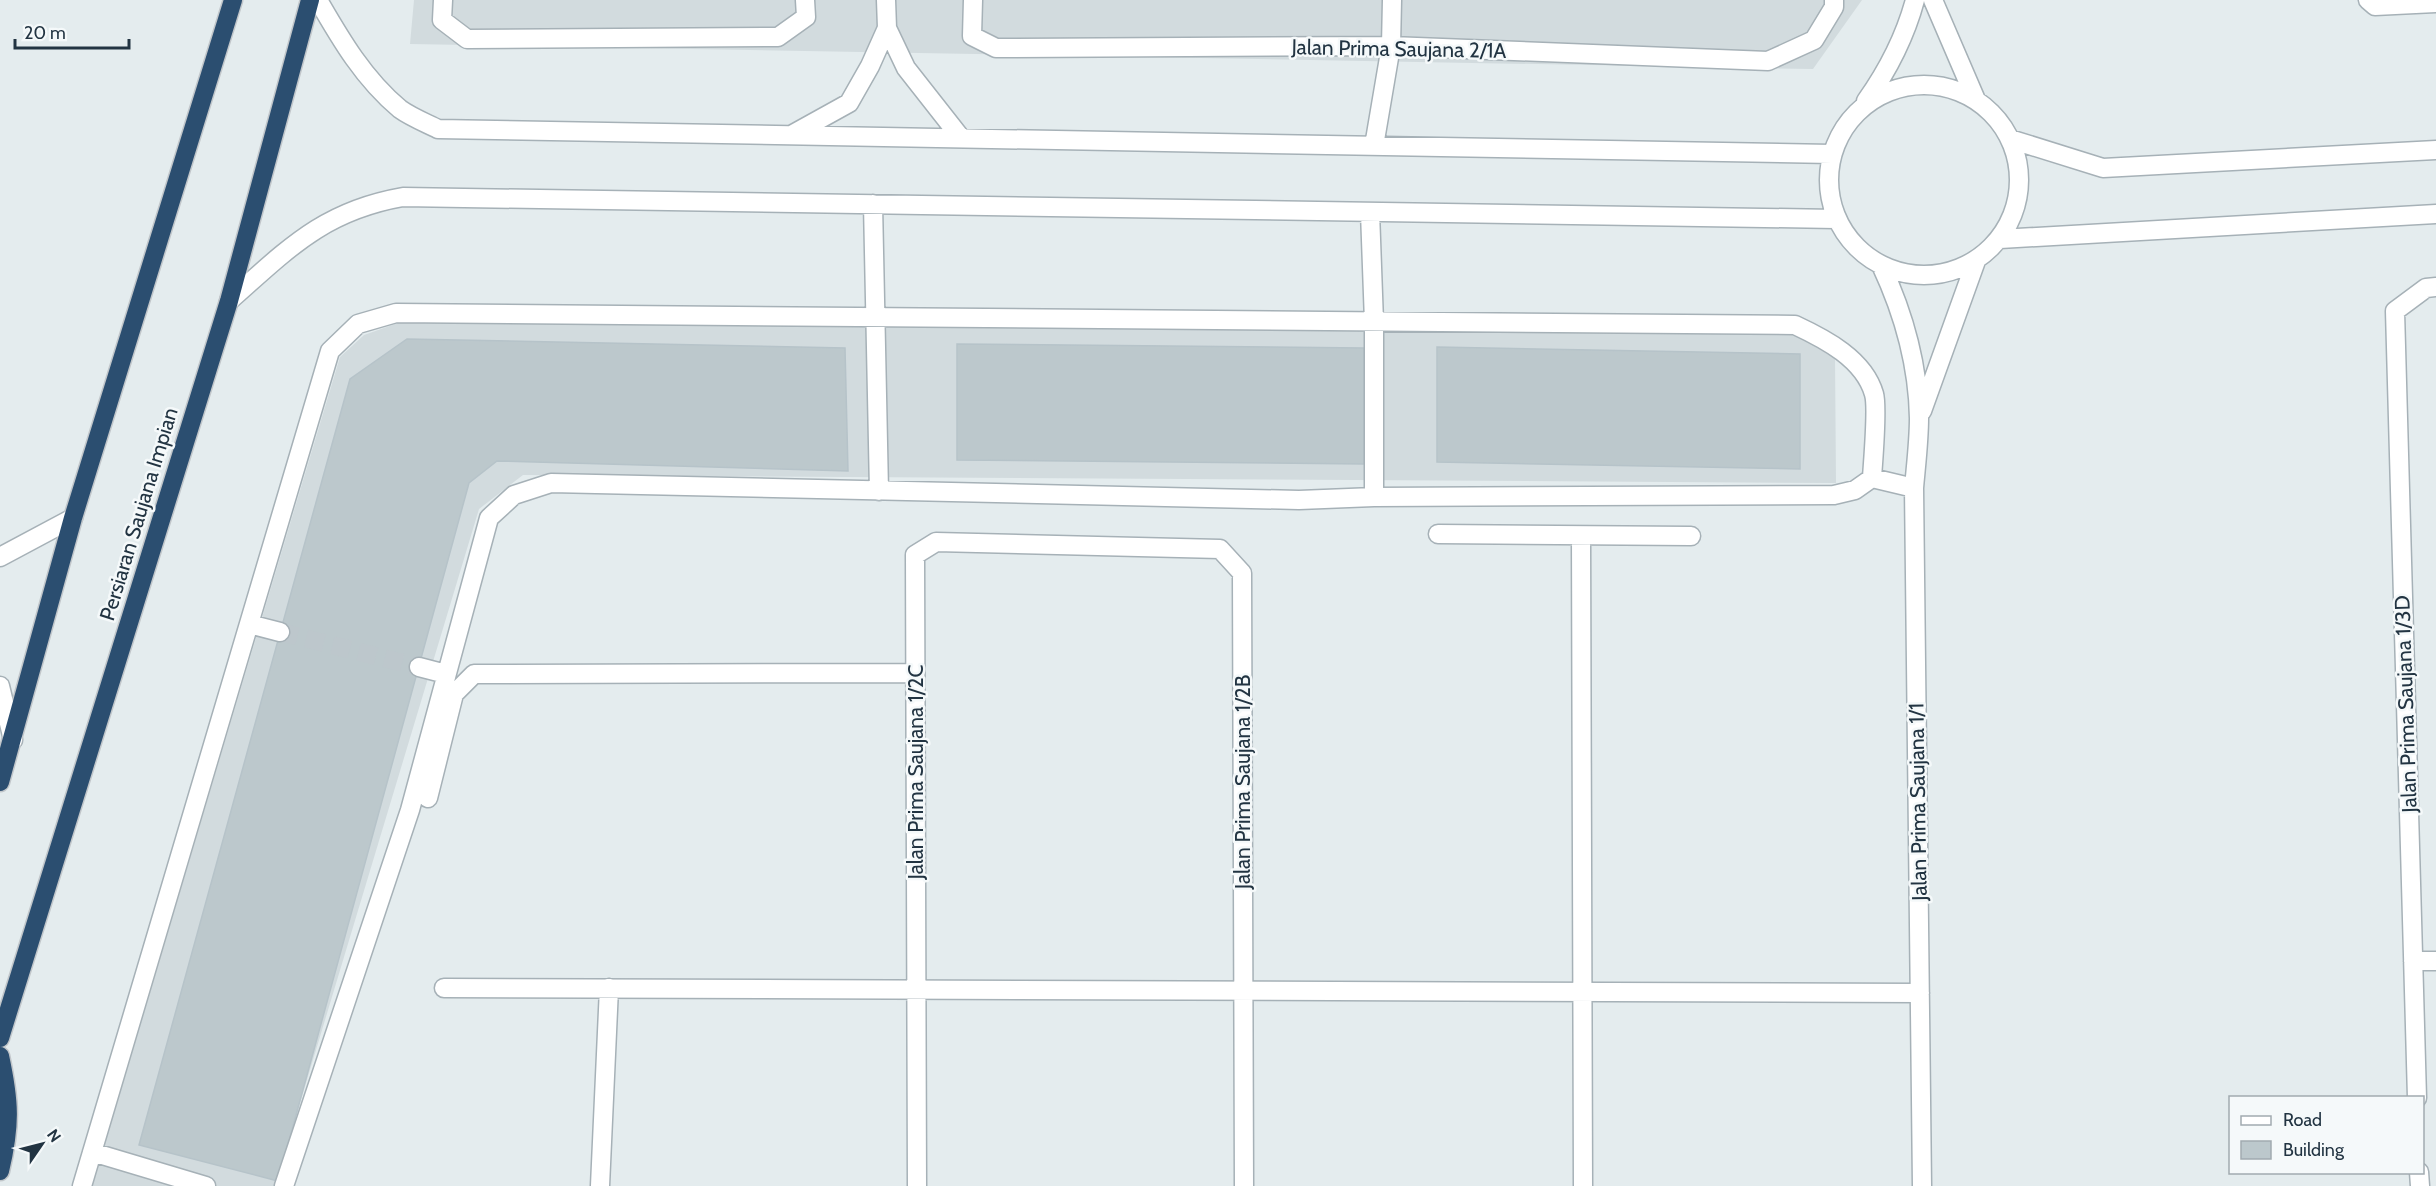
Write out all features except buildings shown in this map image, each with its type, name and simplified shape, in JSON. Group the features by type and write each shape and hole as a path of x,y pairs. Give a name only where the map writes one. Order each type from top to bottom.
{"highway":[{"path":"0,782 73,518 233,0"},
{"name":"Persiaran Saujana Impian","path":"0,1038 229,301 310,0"},
{"path":"0,1056 9,1097 9,1134 0,1171"}],"street":[{"path":"318,0 344,46 374,84 402,110 438,129 1832,154"},
{"path":"443,0 442,20 467,39 778,37 806,17 805,0"},
{"path":"886,0 887,28 906,68 961,138"},
{"name":"Jalan Prima Saujana 2/1A","path":"973,0 972,36 996,48 1391,46 1768,61 1814,40 1834,7 1834,0"},
{"path":"1374,146 1391,46 1392,0"},
{"path":"1864,105 1884,92 1907,86 1931,84 1955,89 1976,100 1996,117 2010,139 2018,164 2019,190 2013,216 2000,239 1976,261 1946,273 1913,275 1881,265 1855,246 1836,219 1828,185 1832,154 1847,122 1864,105 1886,73 1909,22 1915,0"},
{"path":"1933,0 1976,100"},
{"path":"2368,0 2375,6 2436,3"},
{"path":"790,135 849,103 870,66 887,28"},
{"path":"2010,139 2103,168 2436,150"},
{"path":"229,301 288,249 327,221 369,203 403,197 1836,219"},
{"path":"873,204 879,491"},
{"path":"1370,212 1374,322 1374,497"},
{"path":"2000,239 2436,214"},
{"path":"1919,418 1976,261"},
{"path":"1881,265 1900,306 1912,346 1919,418"},
{"name":"Jalan Prima Saujana 1/3D","path":"2417,1096 2396,311 2426,288 2436,287"},
{"path":"82,1186 330,351 358,324 396,313 1795,325 1824,338 1855,362 1875,394 1872,478"},
{"name":"Jalan Prima Saujana 1/1","path":"1919,418 1914,488 1922,1186"},
{"path":"284,1186 410,810 489,518 514,495 552,483 1299,500 1374,497 1813,496 1855,490 1872,478 1914,488"},
{"path":"0,557 73,518"},
{"path":"1438,534 1691,536"},
{"path":"1581,536 1583,1186"},
{"name":"Jalan Prima Saujana 1/2C","path":"917,1186 915,555 936,542 1220,549 1242,573"},
{"name":"Jalan Prima Saujana 1/2B","path":"1242,573 1244,1186"},
{"path":"249,624 280,632"},
{"path":"419,667 446,674"},
{"path":"428,798 454,694 474,674 915,673"},
{"path":"0,686 13,740"},
{"path":"2413,961 2436,961"},
{"path":"444,987 1920,993"},
{"path":"600,1186 609,988"},
{"path":"92,1152 206,1186"}],"shaded area":[{"path":"414,0 1862,0 1813,69 410,44"},
{"path":"401,322 1792,333 1835,357 1836,483 523,475 479,509 275,1186 92,1186 340,357 364,335"}],"tunnel":[{"path":"280,632 419,667"}]}
